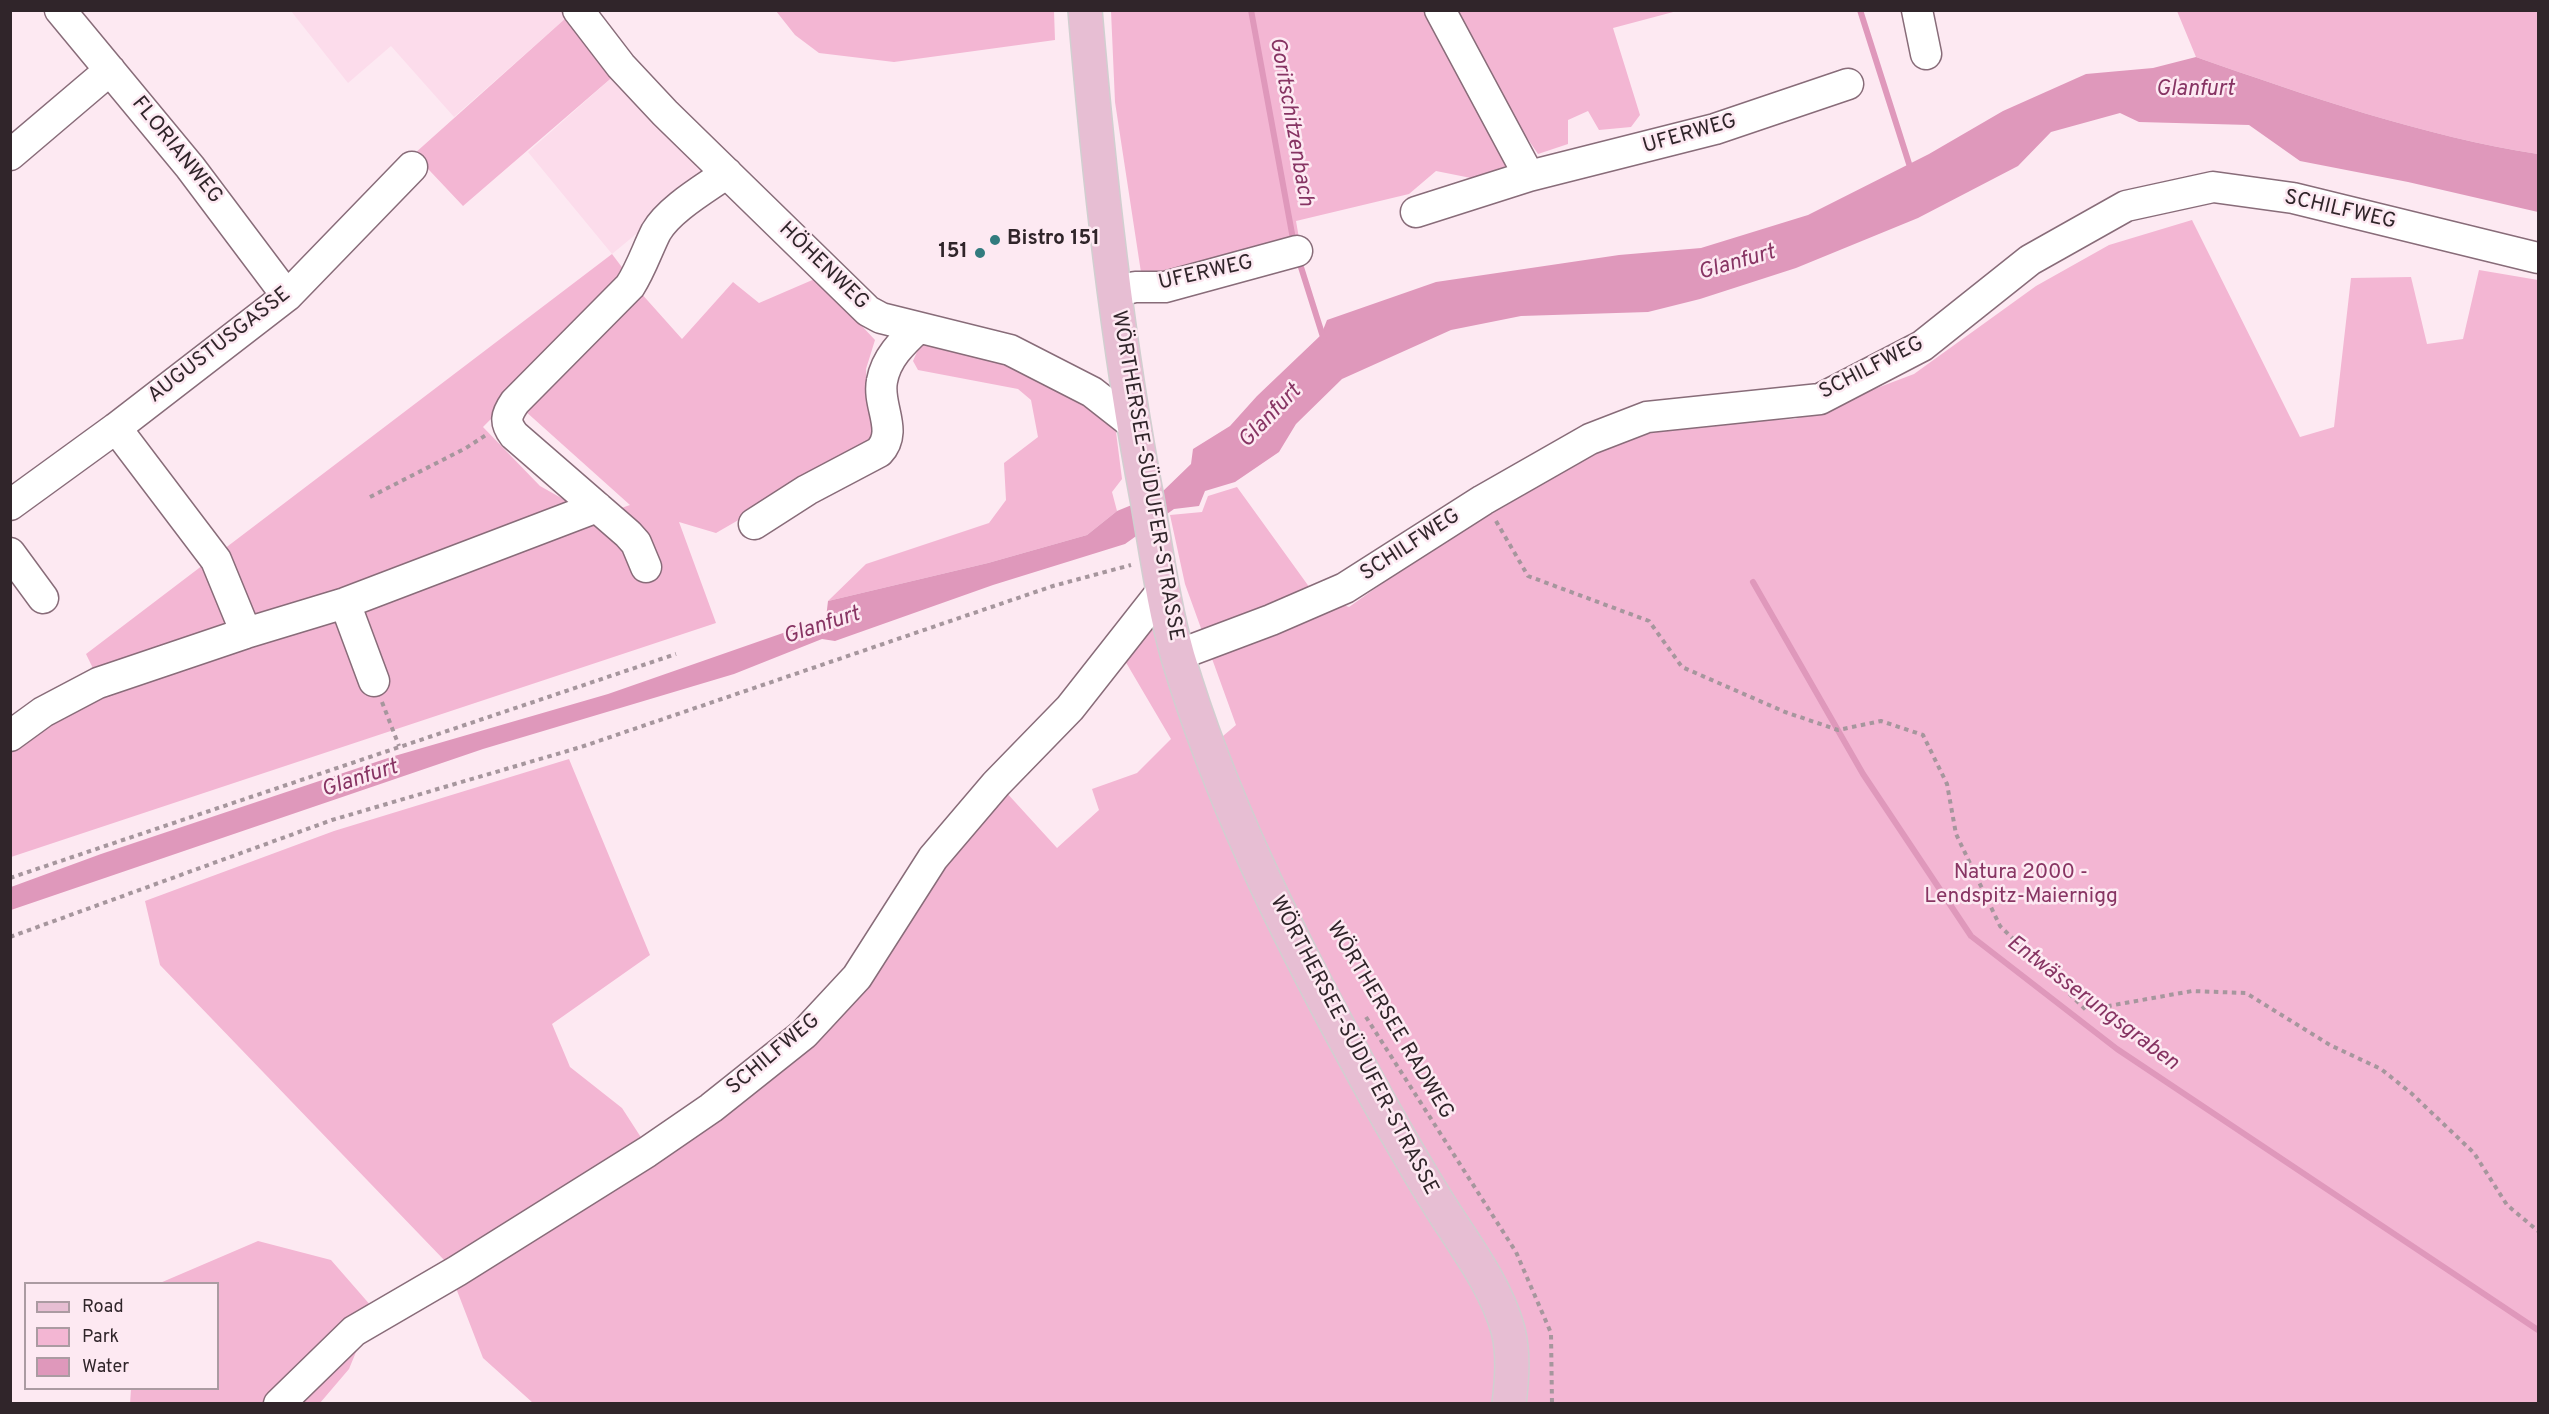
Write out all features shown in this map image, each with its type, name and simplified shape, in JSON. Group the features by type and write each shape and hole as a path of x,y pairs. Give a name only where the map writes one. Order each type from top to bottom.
{"main road":[{"name":"WÖRTHERSEE-SÜDUFER-STRASSE","path":"1085,10 1102,195 1141,471 1162,591 1189,651 1214,766 1306,969 1379,1102 1438,1203 1486,1278 1508,1329 1512,1368 1509,1404"}],"street":[{"name":"FLORIANWEG","path":"60,10 190,167 287,296"},
{"name":"HÖHENWEG","path":"578,10 621,66 664,113 855,301 881,318 1010,350 1092,392 1134,425"},
{"path":"1440,10 1529,176"},
{"path":"1917,10 1926,54"},
{"path":"10,155 110,70"},
{"name":"UFERWEG","path":"1416,212 1529,176 1704,132 1848,84"},
{"name":"AUGUSTUSGASSE","path":"10,506 116,428 287,296 412,167"},
{"path":"646,567 636,543 514,435 506,422 508,413 515,402 630,286 642,267 657,231 663,224 699,193 728,174"},
{"name":"SCHILFWEG","path":"1189,651 1345,588 1483,500 1590,439 1647,417 1820,399 1922,346 2030,260 2126,206 2213,187 2293,198 2538,258"},
{"name":"UFERWEG","path":"1115,292 1135,287 1165,287 1297,251"},
{"path":"754,524 807,490 879,452 885,446 889,431 882,400 882,382 888,362 918,328"},
{"path":"116,428 216,560 246,633"},
{"path":"10,736 43,712 99,683 246,633 345,603 597,507"},
{"path":"10,553 43,598"},
{"name":"SCHILFWEG","path":"279,1404 354,1331 457,1271 647,1152 711,1108 804,1034 857,977 933,858 996,784 1070,708 1162,591"},
{"path":"345,603 374,681"}],"path":[{"path":"370,496 466,448 506,422"},
{"path":"1483,500 1528,576 1649,621 1682,667 1785,712 1838,730 1881,721 1923,735 1947,784 1956,834 2000,926 2086,1010 2192,991 2246,993 2330,1045 2381,1069 2411,1093 2474,1153 2507,1205 2538,1231"},
{"path":"10,937 332,820 581,747 1156,550"},
{"path":"10,878 676,654"},
{"path":"374,681 399,746"},
{"name":"WÖRTHERSEE RADWEG","path":"1361,1009 1516,1252 1551,1333 1552,1404"}],"shaded area":[{"path":"563,10 567,17 454,117 391,46 348,83 291,11"},
{"path":"616,74 710,173 612,254 528,152"}],"green space":[{"path":"776,11 1054,11 1055,40 894,62 819,53 795,35"},
{"path":"1111,11 1432,11 1508,152 1510,177 1491,182 1436,171 1409,194 1296,221 1300,244 1142,279 1115,102"},
{"path":"1448,11 1677,11 1613,28 1640,115 1631,127 1599,130 1588,111 1568,120 1568,144 1538,154 1478,66"},
{"path":"2177,11 2538,11 2538,154 2495,147 2409,126 2322,100 2196,57"},
{"path":"567,17 616,74 463,206 414,154"},
{"name":"Natura 2000 - Lendspitz-Maiernigg","path":"2192,220 2300,437 2334,427 2351,278 2411,277 2427,344 2463,339 2479,270 2538,280 2538,1403 533,1403 483,1358 446,1262 160,965 145,901 334,831 569,759 650,955 552,1024 570,1067 622,1108 644,1142 808,1045 937,872 1005,791 1057,848 1099,810 1092,789 1137,773 1171,739 1121,654 1151,619 1197,758 1236,725 1185,584 1170,515 1202,512 1208,496 1237,487 1315,595 1349,607 1511,492 1650,425 1795,419 1914,374 2036,286 2109,245"},
{"path":"612,254 630,278 483,427 540,486 595,517 630,505 524,410 640,292 682,339 733,282 759,303 817,278 875,340 866,369 868,406 877,440 716,533 679,522 716,623 11,857 11,742 105,693 86,654"},
{"path":"923,338 1006,357 1086,402 1116,432 1122,479 1112,492 1117,511 1087,535 988,563 828,601 866,564 989,523 1006,500 1004,463 1038,437 1031,400 1018,389 918,370 913,361"},
{"path":"258,1241 331,1260 372,1307 349,1369 320,1403 130,1404 131,1390 219,1390 219,1282 162,1282"}],"water":[{"name":"Glanfurt","path":"2196,57 2322,100 2409,126 2495,147 2538,154 2538,212 2408,182 2300,161 2249,125 2139,122 2120,113 2051,132 2018,166 1918,218 1796,268 1700,299 1648,312 1521,316 1451,330 1342,379 1296,424 1279,452 1235,482 1205,491 1199,506 1174,509 1125,544 993,585 835,641 822,639 734,674 483,749 11,910 11,887 101,854 391,757 608,694 826,618 828,601 988,563 1087,535 1117,511 1161,493 1191,464 1193,449 1230,426 1257,396 1321,335 1327,320 1436,282 1619,255 1701,248 1808,215 1929,154 2003,111 2086,74 2153,68"}],"waterway":[{"name":"Goritschitzenbach","path":"1251,10 1293,239"},
{"path":"1860,10 1911,170"},
{"path":"1300,264 1324,340"},
{"name":"Entwässerungsgraben","path":"1753,582 1863,774 1971,936 2117,1049 2538,1330"}],"place":[{"name":"Bistro 151","path":"995,240"},
{"name":"151","path":"980,253"}]}
